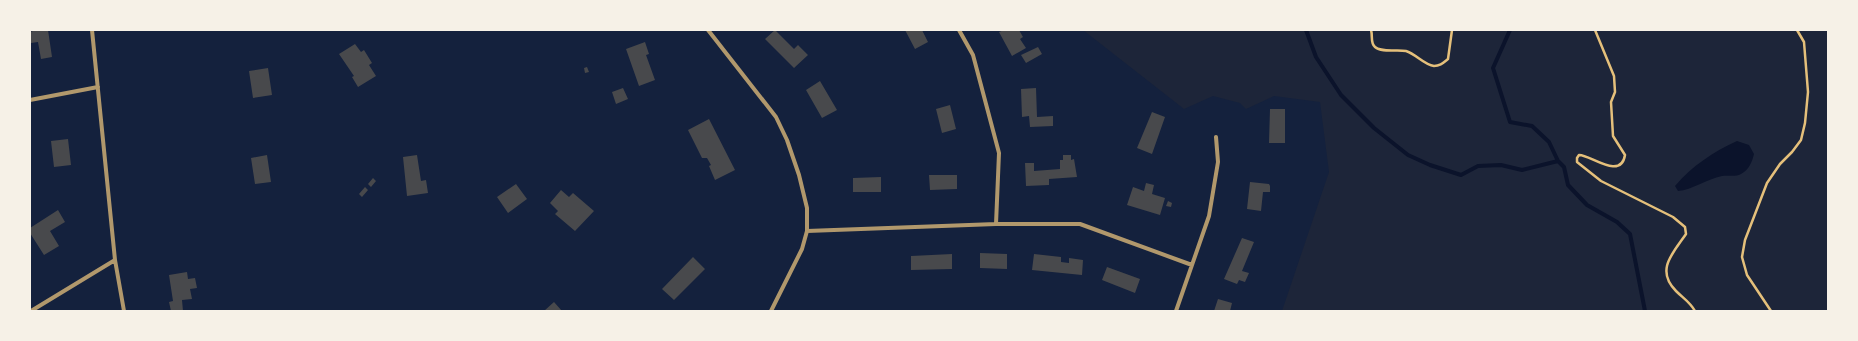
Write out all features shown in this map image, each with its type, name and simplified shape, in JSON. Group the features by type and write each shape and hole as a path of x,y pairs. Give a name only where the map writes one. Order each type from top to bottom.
{"street":[{"path":"92,30 115,260 124,311"},
{"path":"708,30 776,117 787,140 799,175 807,208 807,231 802,249 771,311"},
{"path":"959,30 973,55 999,153 996,224"},
{"path":"30,100 98,88"},
{"path":"1176,311 1209,216 1218,162 1216,137"},
{"path":"807,231 996,224 1080,224 1192,265"},
{"path":"31,311 115,260"}],"path":[{"path":"1371,30 1373,34 1371,40 1374,46 1380,50 1396,49 1408,52 1433,66 1441,65 1448,59 1452,30"},
{"path":"1595,30 1614,76 1615,92 1611,102 1613,136 1625,156 1622,163 1616,166 1601,164 1584,155 1579,155 1577,162 1601,181 1673,217 1685,227 1686,234 1670,256 1667,278 1671,286 1688,300 1695,311"},
{"path":"1771,311 1747,275 1742,256 1745,240 1767,183 1780,164 1801,140 1805,123 1808,92 1804,42 1797,30"}],"shaded area":[{"path":"1083,30 1828,30 1828,311 1282,311 1329,172 1320,102 1274,96 1246,109 1240,103 1213,96 1184,109"},
{"path":"1737,141 1749,145 1754,154 1750,166 1744,172 1739,175 1716,177 1689,189 1678,191 1675,186 1688,172 1711,155"}],"building":[{"path":"36,30 48,30 52,57 41,59 38,42 31,43 30,32"},
{"path":"775,30 794,49 798,45 808,55 794,68 765,39"},
{"path":"905,30 922,30 928,42 915,49"},
{"path":"1004,30 1019,30 1023,37 1020,39 1026,48 1012,56 999,32"},
{"path":"645,42 649,54 646,55 655,80 639,86 626,49"},
{"path":"355,44 361,52 364,50 372,63 369,65 376,76 358,87 352,77 354,76 339,54"},
{"path":"1038,47 1042,54 1026,63 1021,55"},
{"path":"587,67 589,72 585,73 584,68"},
{"path":"268,68 272,95 253,98 249,71"},
{"path":"820,81 837,110 822,118 806,90"},
{"path":"623,88 628,99 616,104 612,92"},
{"path":"1036,88 1037,117 1053,116 1053,126 1030,127 1029,116 1022,117 1021,89"},
{"path":"950,105 956,129 942,133 936,109"},
{"path":"1270,109 1285,109 1285,143 1269,143"},
{"path":"1152,112 1165,117 1152,154 1137,148"},
{"path":"709,119 735,170 715,180 709,166 711,165 707,158 702,158 688,130"},
{"path":"68,139 71,165 54,167 51,141"},
{"path":"267,155 271,182 255,184 251,158"},
{"path":"417,155 421,181 426,180 428,193 407,196 403,157"},
{"path":"1063,155 1071,155 1071,160 1074,159 1077,177 1049,179 1049,185 1026,186 1025,163 1034,163 1034,171 1060,169 1060,160 1063,160"},
{"path":"929,175 957,175 957,189 930,190"},
{"path":"881,177 881,192 853,192 853,178"},
{"path":"373,178 376,181 371,187 368,184"},
{"path":"1250,182 1269,184 1270,186 1270,192 1263,192 1261,211 1247,209"},
{"path":"1146,183 1154,185 1152,194 1165,198 1160,215 1127,205 1133,187 1144,191"},
{"path":"516,184 527,199 508,213 497,197"},
{"path":"365,187 368,190 362,197 359,194"},
{"path":"561,190 569,197 573,193 594,211 575,231 555,214 558,211 550,203"},
{"path":"1168,201 1172,203 1171,207 1166,206"},
{"path":"58,210 65,222 50,231 59,246 44,255 30,233 30,228"},
{"path":"1242,238 1254,242 1242,271 1249,273 1245,282 1239,280 1237,284 1224,279"},
{"path":"980,253 1007,254 1007,269 980,268"},
{"path":"952,254 952,269 911,270 911,256"},
{"path":"1034,254 1061,257 1061,262 1069,263 1069,258 1083,260 1082,275 1032,270"},
{"path":"693,257 705,269 674,300 662,289"},
{"path":"1107,267 1140,279 1135,293 1102,280"},
{"path":"187,272 188,279 195,278 197,288 190,289 192,299 182,300 183,311 171,311 169,302 173,301 169,275"},
{"path":"1218,299 1232,303 1230,311 1214,311"},
{"path":"554,302 562,311 544,311"}],"waterway":[{"path":"1306,30 1316,57 1341,95 1374,128 1408,155 1430,165 1461,175 1478,166 1501,165 1522,170 1558,161 1564,167 1568,185 1587,205 1617,222 1630,234 1645,311"},
{"path":"1510,30 1493,68 1510,122 1532,126 1549,142 1558,161"}]}
